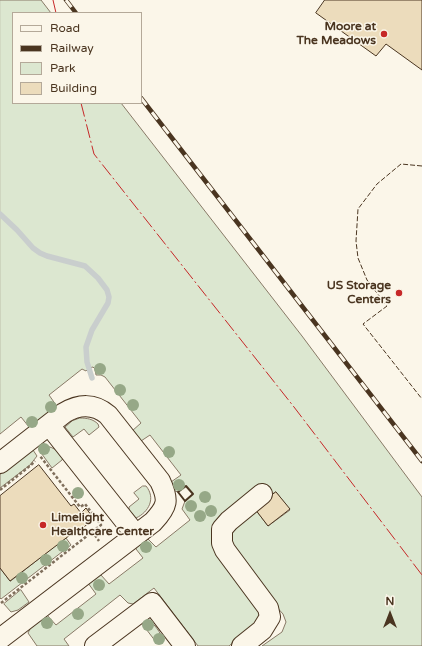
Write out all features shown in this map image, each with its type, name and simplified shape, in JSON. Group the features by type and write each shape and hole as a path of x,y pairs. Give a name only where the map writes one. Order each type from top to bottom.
{"lane":[{"path":"0,463 68,410 74,407 92,406 102,409 108,415 160,481 165,492 166,502 163,511 154,522 3,640"},
{"path":"49,425 136,535"},
{"path":"242,646 262,630 270,617 268,608 225,550 222,543 222,529 229,521 262,494"},
{"path":"95,646 152,603 180,644"}],"path":[{"path":"0,490 31,465 40,455 80,507 85,504 101,525 1,603"},
{"path":"92,532 102,545"}],"green space":[{"path":"0,0 41,0 50,12 12,12 12,104 122,104 302,336 422,497 422,646 262,646 282,632 286,622 283,614 238,559 229,533 255,509 268,526 290,510 276,492 274,494 266,484 223,519 216,527 258,602 260,620 229,646 198,646 154,588 133,604 128,603 120,595 64,639 69,646 37,646 28,633 31,627 47,615 56,625 96,594 88,583 99,574 109,584 143,558 136,549 136,546 147,538 156,547 190,520 182,509 185,501 193,494 186,486 178,492 171,486 171,482 181,475 150,435 141,441 132,431 141,423 105,377 96,375 93,367 86,371 82,369 49,395 56,405 56,408 29,427 21,417 0,434"},
{"path":"80,418 92,420 98,424 99,427 89,435 84,429 73,437 65,427 72,421"},
{"path":"42,446 54,449 63,458 62,460 52,468 39,450"},
{"path":"33,450 37,456 30,465 0,488 0,475"},
{"path":"143,486 146,486 149,491 151,500 148,508 136,518 129,510 129,507 139,499 134,493"},
{"path":"66,538 71,545 1,599 0,598 0,568 10,581"},
{"path":"21,590 29,602 18,610 11,612 4,604"},
{"path":"146,619 157,628 161,635 162,642 156,642 143,625 143,621"}],"building":[{"name":"Moore at The Meadows","path":"325,0 422,0 422,70 386,44 376,56 316,13"},
{"name":"Limelight Healthcare Center","path":"39,465 71,506 74,504 81,513 86,508 94,519 75,534 74,532 10,581 0,568 0,496"},
{"path":"276,492 290,509 268,526 255,509"}],"waterway":[{"path":"0,214 33,248 40,253 85,266 98,278 107,290 109,297 108,303 92,330 86,347 87,362 92,378"}],"railway":[{"path":"66,0 75,12"},
{"path":"142,99 422,461"}],"fence":[{"path":"422,166 401,164 377,184 358,209 356,241 358,258 367,280 387,306 363,324 422,399"}],"wall":[{"path":"186,486 193,494 185,501 178,492 186,486"}],"power":[{"path":"53,0 56,12"},
{"path":"81,104 94,154 294,407 422,575"}],"place":[{"name":"Moore at The Meadows","path":"384,34"},
{"name":"US Storage Centers","path":"399,293"},
{"name":"Limelight Healthcare Center","path":"43,525"}]}
